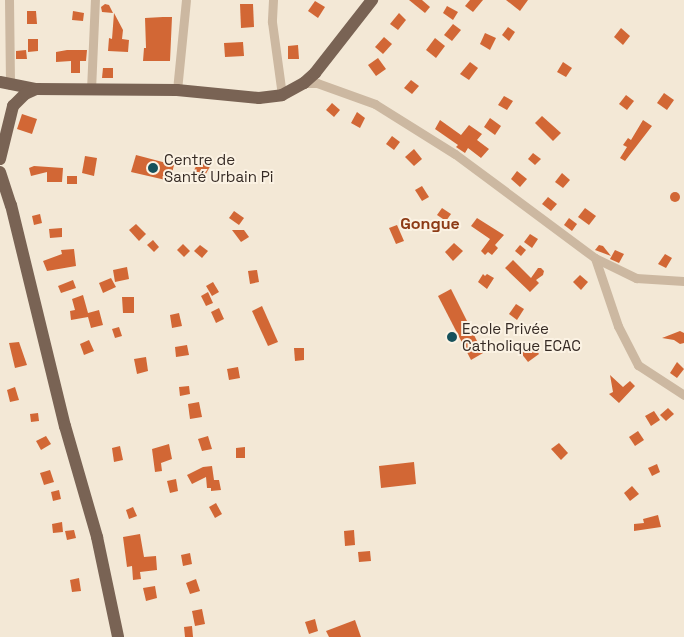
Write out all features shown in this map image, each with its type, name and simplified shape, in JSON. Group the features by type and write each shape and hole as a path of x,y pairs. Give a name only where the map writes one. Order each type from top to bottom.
{"main road":[{"path":"5,83 36,89 178,90 259,98 282,95 304,83 315,73 372,0"},
{"path":"0,159 13,106 25,94 36,89"},
{"path":"0,172 11,205 65,426 97,537 118,637"}],"street":[{"path":"5,83 9,0"},
{"path":"91,90 95,0"},
{"path":"178,90 186,0"},
{"path":"273,0 272,22 282,95"},
{"path":"304,83 316,83 375,104 456,154 595,258 636,278 684,280"},
{"path":"595,258 618,326 638,365 684,395"}],"building":[{"path":"409,0 422,0 430,7 425,13"},
{"path":"470,0 483,0 473,12 465,6"},
{"path":"506,0 528,0 520,11"},
{"path":"315,1 325,7 318,18 308,11"},
{"path":"105,4 109,5 113,13 102,12 101,7"},
{"path":"240,4 253,4 254,27 241,28"},
{"path":"447,6 458,12 453,20 443,13"},
{"path":"27,11 36,11 37,24 27,24"},
{"path":"73,11 84,13 83,21 72,20"},
{"path":"114,13 123,30 122,39 129,40 128,52 108,51 109,38 112,39"},
{"path":"399,13 406,20 398,30 390,24"},
{"path":"172,17 170,61 143,61 144,48 146,48 145,18"},
{"path":"453,24 461,30 452,41 444,35"},
{"path":"508,27 515,32 509,41 502,35"},
{"path":"621,28 630,36 623,45 614,37"},
{"path":"485,33 496,38 490,50 480,44"},
{"path":"384,37 392,44 383,54 375,47"},
{"path":"435,38 445,46 436,58 426,50"},
{"path":"28,39 38,39 38,51 28,52"},
{"path":"243,42 244,56 225,57 224,43"},
{"path":"298,45 299,59 288,59 288,46"},
{"path":"26,50 27,59 16,59 16,51"},
{"path":"87,50 86,61 80,61 80,73 71,73 71,61 56,62 56,52"},
{"path":"378,58 386,69 376,76 368,65"},
{"path":"470,62 478,68 469,80 460,74"},
{"path":"563,62 572,68 566,77 557,72"},
{"path":"103,68 113,68 113,78 102,78"},
{"path":"411,80 419,86 412,94 404,88"},
{"path":"664,93 674,100 667,110 657,103"},
{"path":"626,95 634,101 627,110 619,104"},
{"path":"504,96 513,101 507,110 498,105"},
{"path":"332,103 340,110 334,117 326,110"},
{"path":"357,112 365,118 360,128 351,123"},
{"path":"22,114 37,119 32,134 17,129"},
{"path":"542,116 561,133 553,141 535,123"},
{"path":"490,118 501,126 495,135 484,127"},
{"path":"440,120 461,135 469,125 482,134 477,140 489,149 481,158 468,148 465,153 456,147 458,145 435,129"},
{"path":"643,120 652,126 625,161 620,158 627,147 623,145 628,138 631,140"},
{"path":"392,136 400,142 394,150 386,144"},
{"path":"414,149 422,159 414,166 405,157"},
{"path":"533,153 541,159 535,165 528,159"},
{"name":"Centre de Santé Urbain Pi","path":"136,155 174,165 170,181 131,172"},
{"path":"85,156 97,158 94,176 82,173"},
{"path":"201,157 212,163 203,179 192,174"},
{"path":"34,166 63,168 62,182 47,182 47,172 31,176 29,168"},
{"path":"517,171 527,179 520,187 511,179"},
{"path":"562,173 570,180 563,188 555,182"},
{"path":"67,176 77,176 77,184 67,184"},
{"path":"422,186 429,197 422,201 415,190"},
{"path":"673,192 677,192 680,197 679,201 673,202 670,199 670,195"},
{"path":"548,197 557,204 551,211 542,204"},
{"path":"442,208 451,214 446,221 437,215"},
{"path":"585,208 596,216 589,225 578,217"},
{"path":"234,211 244,218 239,225 229,218"},
{"path":"40,214 42,223 34,225 32,216"},
{"path":"477,218 504,235 495,245 498,248 492,255 488,252 485,255 481,251 490,239 471,226"},
{"path":"569,218 577,224 572,231 564,225"},
{"path":"136,224 146,234 139,241 129,230"},
{"path":"397,225 404,241 396,244 389,228"},
{"path":"62,228 62,237 50,238 49,229"},
{"path":"232,230 244,230 249,237 241,242"},
{"path":"530,234 538,239 532,248 524,242"},
{"path":"153,240 159,247 154,252 147,245"},
{"path":"454,243 463,251 453,261 445,252"},
{"path":"183,244 190,251 184,257 177,250"},
{"path":"200,245 208,251 202,258 194,251"},
{"path":"520,245 526,250 521,256 515,251"},
{"path":"599,245 603,246 611,256 595,250"},
{"path":"74,249 76,266 47,271 43,261 62,254 61,250"},
{"path":"615,250 624,254 619,263 610,259"},
{"path":"665,254 672,258 666,268 658,264"},
{"path":"513,260 531,278 538,268 544,271 543,275 536,280 539,283 530,292 505,268"},
{"path":"127,267 129,279 115,282 113,270"},
{"path":"257,270 259,282 250,284 248,271"},
{"path":"483,274 494,278 487,289 478,282"},
{"path":"580,275 588,282 581,290 573,282"},
{"path":"111,278 116,287 103,293 99,283"},
{"path":"73,280 76,288 61,293 58,286"},
{"path":"213,282 219,292 212,296 206,286"},
{"path":"451,289 483,353 471,360 438,296"},
{"path":"208,292 213,303 206,306 201,296"},
{"path":"83,295 88,313 99,310 103,325 91,328 88,317 71,320 70,311 75,310 72,299"},
{"path":"122,297 134,297 134,313 123,313"},
{"path":"516,304 524,309 517,320 509,314"},
{"path":"262,306 278,342 268,346 252,311"},
{"path":"219,308 224,319 216,323 211,312"},
{"path":"179,313 182,326 172,328 170,315"},
{"path":"119,327 122,336 115,338 112,329"},
{"path":"680,331 684,333 684,343 680,344 674,340 662,338"},
{"path":"89,340 94,351 84,355 80,344"},
{"path":"19,342 27,365 15,368 9,343"},
{"path":"532,344 539,354 528,362 521,353"},
{"path":"187,345 189,355 176,357 175,347"},
{"path":"294,348 304,348 304,360 295,361"},
{"path":"146,357 148,371 137,374 134,359"},
{"path":"677,362 684,369 677,378 670,373"},
{"path":"238,367 240,378 229,380 227,369"},
{"path":"610,375 623,387 630,381 635,386 619,403 609,394 613,392"},
{"path":"189,386 190,394 180,396 179,387"},
{"path":"15,387 19,400 10,402 7,390"},
{"path":"199,402 202,417 190,419 188,404"},
{"path":"668,408 674,414 666,421 660,415"},
{"path":"654,411 660,420 651,426 645,416"},
{"path":"38,413 39,421 31,422 30,414"},
{"path":"638,431 644,440 635,446 629,437"},
{"path":"46,436 51,444 41,450 36,441"},
{"path":"208,436 212,449 202,451 198,439"},
{"path":"559,443 568,453 561,460 551,449"},
{"path":"169,444 172,459 161,463 162,471 155,472 152,449"},
{"path":"120,446 123,460 114,462 112,448"},
{"path":"245,447 245,458 236,458 236,448"},
{"path":"414,462 416,484 381,488 379,466"},
{"path":"657,464 660,472 652,476 648,468"},
{"path":"212,466 214,480 219,480 221,490 211,491 211,488 207,488 206,477 192,484 187,475 203,467"},
{"path":"50,470 54,482 44,485 40,473"},
{"path":"176,479 178,491 170,493 167,481"},
{"path":"632,486 639,494 630,501 624,493"},
{"path":"59,490 61,499 53,501 51,492"},
{"path":"216,503 222,514 215,518 209,507"},
{"path":"133,507 137,516 129,519 126,510"},
{"path":"658,515 661,527 634,531 634,524 644,523 643,519"},
{"path":"62,522 63,532 53,533 52,524"},
{"path":"74,530 76,538 67,540 65,531"},
{"path":"354,530 355,545 345,546 344,531"},
{"path":"140,534 144,557 156,556 157,570 140,572 141,579 133,580 132,566 127,567 123,537"},
{"path":"370,551 371,561 359,562 358,552"},
{"path":"190,553 192,564 183,566 181,555"},
{"path":"79,578 81,591 72,592 70,580"},
{"path":"196,579 200,591 190,594 186,583"},
{"path":"155,586 157,598 146,601 143,588"},
{"path":"202,609 205,624 195,626 192,611"},
{"path":"315,619 318,631 309,634 305,622"},
{"path":"355,620 361,637 329,637 326,631"},
{"path":"192,626 193,637 185,637 184,627"}],"place":[{"name":"Centre de Santé Urbain Pi","path":"153,168"},
{"name":"Ecole Privée Catholique ECAC","path":"452,337"}],"district":[{"name":"Gongue","path":"430,224"}]}
